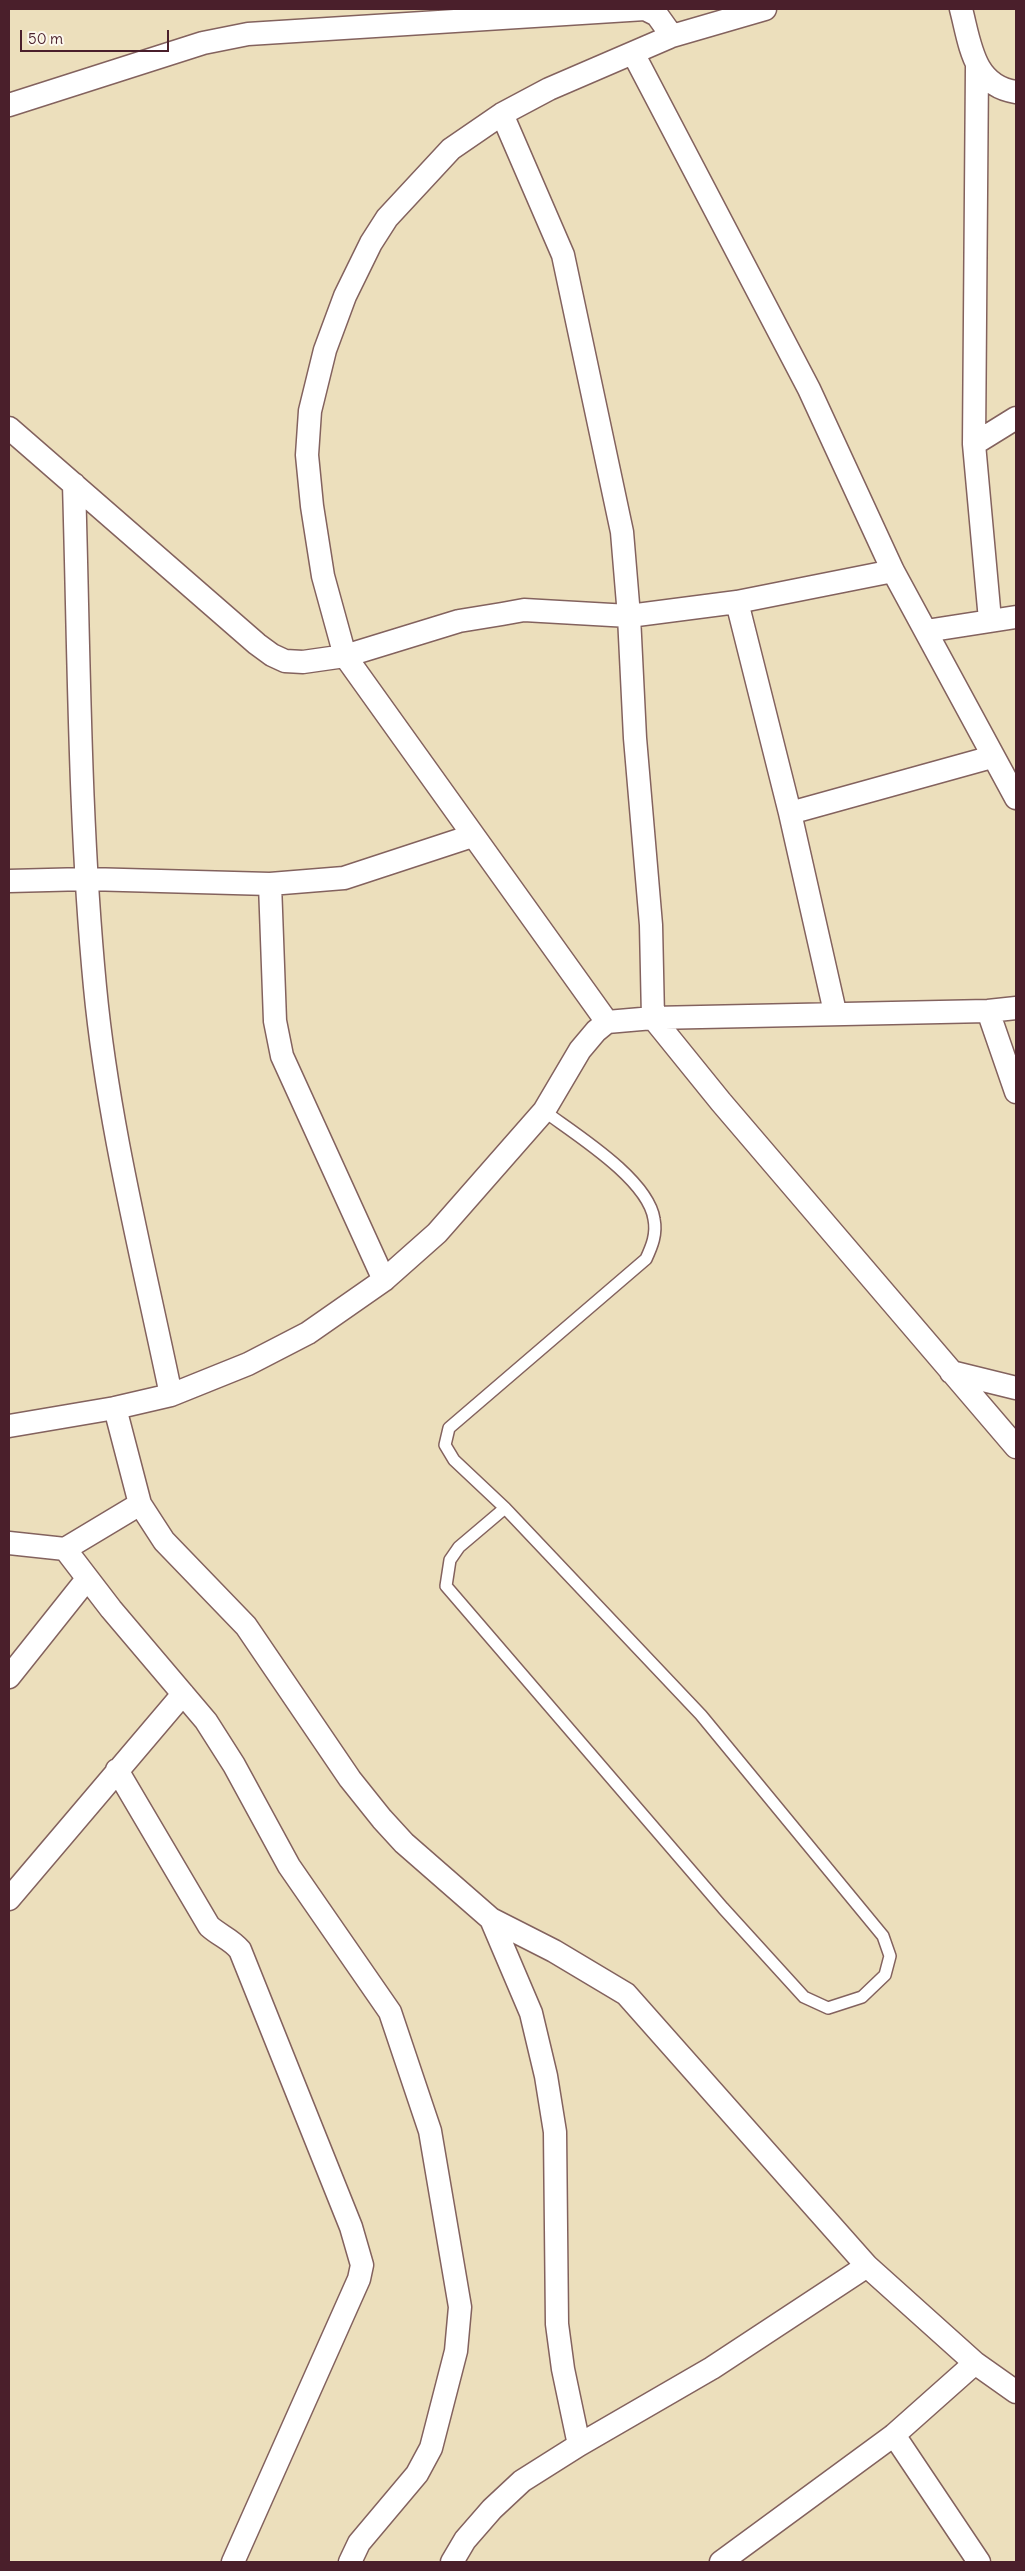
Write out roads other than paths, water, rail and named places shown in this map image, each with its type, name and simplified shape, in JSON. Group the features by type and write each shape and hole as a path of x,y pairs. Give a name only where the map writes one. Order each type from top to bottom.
{"street":[{"path":"9,105 203,43 248,34 645,9 657,15 672,36"},
{"path":"608,1022 472,836 346,656 323,576 307,455 310,411 325,350 344,296 371,243 387,218 451,149 502,114 549,89 672,36 765,9"},
{"path":"961,9 977,67 974,444 990,620"},
{"path":"633,53 808,389 894,571 992,757 1016,798"},
{"path":"977,67 990,83 1016,92"},
{"path":"502,114 563,255 622,532 629,616 635,738 651,925 653,1018 721,1102 1016,1447"},
{"path":"974,444 1016,418"},
{"path":"9,428 272,655 285,661 303,662 346,656 459,621 524,610 629,616 737,602 894,571"},
{"path":"74,484 87,879 95,989 116,1130 171,1395"},
{"path":"737,602 790,813 835,1012"},
{"path":"926,631 1016,617"},
{"path":"790,813 992,757"},
{"path":"9,881 87,879 270,884 344,878 472,836"},
{"path":"270,884 276,1020 282,1056 384,1280"},
{"path":"9,1426 115,1408 171,1395 248,1364 308,1333 384,1280 437,1233 544,1111 580,1050 596,1031 608,1022 653,1018 1016,1008"},
{"path":"988,1010 1016,1092"},
{"path":"951,1372 1016,1388"},
{"path":"115,1408 140,1504 164,1542 246,1626 350,1779 382,1819 404,1843 491,1919 554,1951 626,1994 867,2266 975,2363 1016,2392"},
{"path":"9,1543 65,1549 140,1504"},
{"path":"65,1549 206,1721 223,1746 289,1866 390,2012 434,2144 460,2307 456,2351 432,2448 417,2474 359,2543 350,2562"},
{"path":"9,1677 87,1578"},
{"path":"9,1899 183,1694"},
{"path":"117,1770 210,1926 220,1936 232,1940 240,1950 351,2227 362,2265 359,2279 233,2562"},
{"path":"491,1919 531,2013 546,2076 555,2132 557,2324 563,2370 579,2445"},
{"path":"452,2562 465,2540 522,2481 579,2445 712,2368 867,2266"},
{"path":"721,2562 894,2435 975,2363"},
{"path":"894,2435 979,2562"}],"lane":[{"path":"506,1508 459,1547 450,1560 446,1586 723,1908 804,1997 828,2008 862,1997 885,1975 890,1956 883,1936 700,1715 506,1508 454,1460 445,1445 449,1428 646,1260 654,1240 654,1218 644,1196 630,1177 544,1111"}]}
